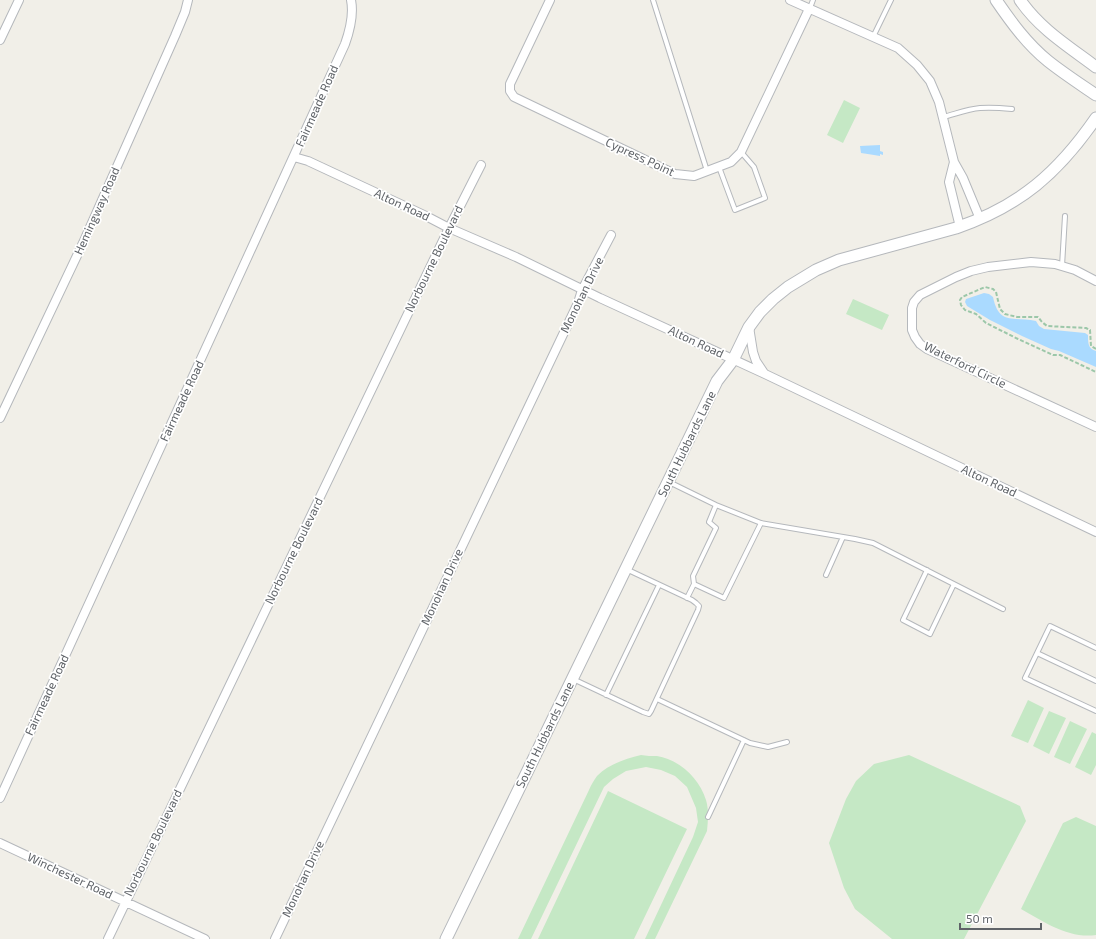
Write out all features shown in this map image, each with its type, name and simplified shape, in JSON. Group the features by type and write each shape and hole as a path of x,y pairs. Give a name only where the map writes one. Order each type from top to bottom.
{"street":[{"path":"0,40 18,0"},
{"name":"Hemingway Road","path":"0,418 96,214 175,36 185,12 188,0"},
{"name":"Fairmeade Road","path":"0,798 345,44 350,31 352,16 351,0"},
{"name":"Cypress Point","path":"550,0 510,84 510,91 514,97 675,174 694,176 731,162 741,152 809,9"},
{"path":"790,0 898,48 917,65 930,81 939,102 954,162 963,178 980,219"},
{"path":"996,0 1012,25 1028,42 1048,61 1096,95"},
{"path":"1020,0 1044,29 1096,67"},
{"name":"South Hubbards Lane","path":"446,939 717,381 733,360 749,327 760,312 788,287 816,270 839,260 960,227 995,213 1018,199 1044,180 1077,145 1096,118"},
{"name":"Alton Road","path":"294,156 308,161 449,228 516,257 582,290 765,374 1096,532"},
{"path":"954,162 949,182 960,227"},
{"name":"Norbourne Boulevard","path":"108,939 449,228 481,165"},
{"name":"Monohan Drive","path":"274,939 574,310 582,290 611,235"},
{"name":"Waterford Circle","path":"1096,281 1075,270 1055,264 1031,262 988,267 956,277 920,295 914,302 912,308 912,330 920,344 927,349 1096,427"},
{"path":"749,327 756,361 765,374"},
{"name":"Winchester Road","path":"0,843 206,939"}],"lane":[{"path":"653,0 707,171"},
{"path":"809,9 813,0"},
{"path":"872,37 891,0"},
{"path":"943,117 979,108 995,107 1012,109"},
{"path":"719,166 735,210 765,198 754,167 741,152"},
{"path":"1062,266 1065,216"},
{"path":"668,482 716,505 761,524 873,543 1003,608"},
{"path":"687,598 694,584 693,576 716,528 709,522 716,505"},
{"path":"694,584 724,598 761,524"},
{"path":"826,575 843,537"},
{"path":"572,679 647,714 650,712 657,699 699,609 699,606 687,598 626,569"},
{"path":"927,570 903,620 930,634 954,584"},
{"path":"606,695 659,585"},
{"path":"1096,648 1050,626 1025,678 1096,711"},
{"path":"1037,653 1096,681"},
{"path":"657,699 750,743 768,747 787,742"},
{"path":"708,817 744,740"}],"path":[{"path":"1096,349 1091,346 1090,330 1086,328 1047,326 1038,317 1017,317 1005,314 1000,309 996,292 993,289 985,287 962,297 960,300 961,305 965,310 976,314 986,323 1052,355 1060,355 1096,372"}],"green space":[{"path":"844,100 860,108 843,143 827,135"},
{"path":"853,299 889,315 882,330 846,314"},
{"path":"1028,700 1044,708 1028,743 1011,736"},
{"path":"1049,711 1066,718 1049,754 1033,746"},
{"path":"1070,721 1087,729 1070,764 1054,757"},
{"path":"1092,732 1096,734 1096,765 1091,775 1075,767"},
{"path":"641,755 665,758 673,761 688,771 699,784 703,792 708,812 707,831 655,939 645,939 693,837 698,822 696,808 687,787 675,776 661,770 646,767 626,771 604,787 531,939 518,939 597,776 612,765"},
{"path":"909,755 1020,806 1026,821 964,939 892,939 855,909 844,888 829,843 846,799 856,781 874,764"},
{"path":"608,791 687,829 634,939 538,939"},
{"path":"1076,817 1096,826 1096,935 1086,936 1066,932 1021,909 1063,823"}],"water":[{"path":"880,145 880,151 883,152 883,155 880,154 880,156 861,153 860,146"},
{"path":"984,293 993,297 999,312 1008,318 1036,321 1039,326 1044,329 1085,333 1088,335 1088,343 1091,349 1096,351 1096,367 1022,336 990,320 967,306 965,302 966,299"}]}
